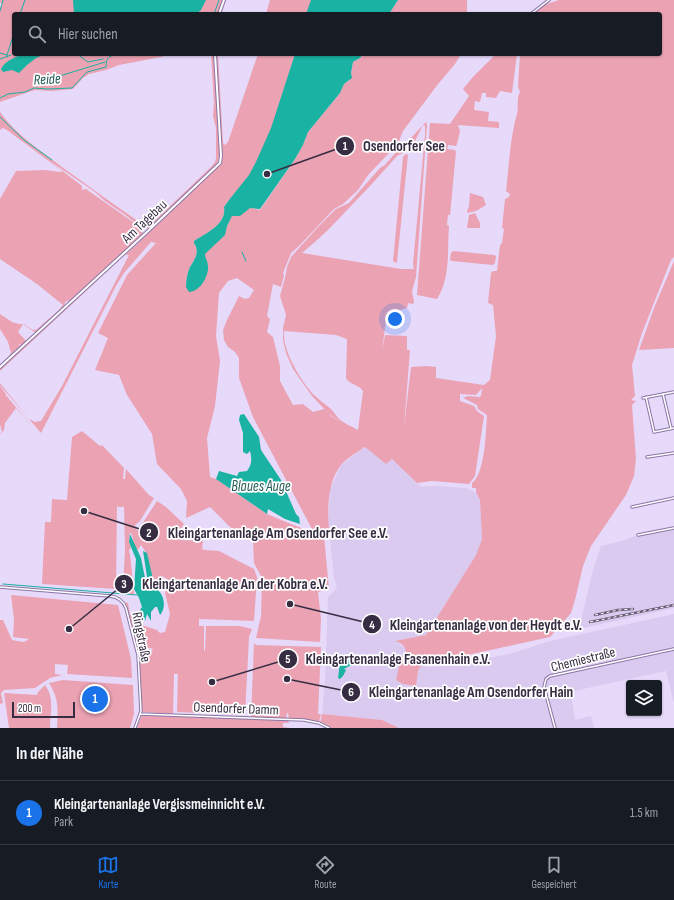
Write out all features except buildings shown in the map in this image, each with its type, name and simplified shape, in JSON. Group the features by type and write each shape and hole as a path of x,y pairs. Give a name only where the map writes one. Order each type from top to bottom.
{"street":[{"path":"220,12 224,0"},
{"path":"533,12 549,0"},
{"name":"Am Tagebau","path":"0,367 152,228 220,162 221,156 215,56"},
{"path":"643,398 674,392"},
{"path":"663,394 671,428"},
{"path":"646,397 654,432 674,428"},
{"path":"647,457 674,452"},
{"path":"632,507 674,498"},
{"path":"638,535 674,528"},
{"name":"Ringstraße","path":"0,587 110,596 122,600 126,608 137,652 140,714 135,728"},
{"name":"Chemiestraße","path":"555,728 544,687 546,679 550,676 674,648"},
{"name":"Osendorfer Damm","path":"140,714 304,720 319,723 329,728"}],"shaded area":[{"path":"0,0 224,0 220,12 12,12 12,56 164,56 119,65 89,74 73,89 53,91 35,90 0,102 0,8 2,3 0,3"},
{"path":"270,0 312,0 308,12 267,12"},
{"path":"398,0 467,0 467,12 390,12"},
{"path":"559,0 674,0 674,257 671,260 642,333 632,365 635,396 631,400 636,401 632,405 636,459 634,476 626,495 591,546 583,566 571,613 550,637 422,664 418,671 416,686 403,684 396,680 400,660 406,652 402,645 395,641 426,635 476,555 482,539 480,500 476,492 476,488 472,488 472,483 480,471 482,462 487,415 478,409 477,405 463,398 468,396 481,396 482,388 476,395 460,394 460,401 474,406 477,411 484,416 475,476 469,484 432,481 417,483 392,459 386,464 365,447 351,456 341,465 336,473 330,490 328,519 330,537 324,536 329,589 318,592 321,619 320,642 256,638 261,616 262,578 254,563 253,542 230,527 210,507 186,518 187,501 181,489 157,464 152,434 127,395 119,375 95,370 108,338 98,333 127,275 156,243 151,242 124,273 41,433 29,419 35,422 41,421 62,386 129,255 125,255 219,164 222,155 216,56 218,56 223,143 225,145 228,142 257,56 294,56 271,130 251,173 224,207 224,213 219,223 210,231 194,241 197,252 188,272 186,287 207,270 204,252 222,237 232,214 239,216 248,207 260,210 295,159 308,132 340,93 344,84 350,80 353,62 362,56 460,56 403,131 399,141 368,175 358,190 343,204 334,209 291,253 283,273 284,275 281,287 273,284 267,316 270,319 267,332 273,337 280,366 280,381 293,405 303,404 313,412 324,409 329,414 312,396 293,369 286,353 283,340 283,328 286,315 280,296 287,267 291,257 317,228 336,209 349,203 380,168 385,165 402,145 409,140 423,125 426,122 416,277 412,291 414,302 413,304 408,303 407,308 394,312 390,319 386,320 382,351 385,335 407,336 407,350 410,350 404,427 411,367 436,367 436,378 484,385 490,380 496,336 493,305 488,303 491,273 493,271 497,271 500,245 502,243 505,199 509,197 510,194 506,191 511,142 518,111 518,97 520,92 518,87 520,56 662,56 662,12 535,12 544,5","holes":["423,125 425,126 413,264 414,269 401,269 302,253 329,229 397,156 408,150 413,145","237,278 254,290 249,298 245,299 239,296 223,330 224,340 228,347 235,352 239,358 239,378 253,417 314,533 267,514 216,479 210,477 207,438 215,406 220,361 216,336 219,293 228,281","284,331 336,335 347,339 346,378 349,382 359,387 363,391 358,430 339,419 331,409 312,393 302,380 293,364 284,339"]},
{"path":"211,56 214,56 217,103 215,104 217,106 220,154 217,164 150,228 142,228 95,192 47,159 82,186 82,190 86,189 140,227 143,234 72,300 66,301 63,308 36,333 23,324 33,330 36,330 63,305 37,284 0,259 0,199 16,171 62,171 7,130 3,128 0,130 0,112 13,128 37,148 148,227 215,162 216,128 213,116 214,102"},
{"path":"494,56 517,56 512,93 500,91 496,98 486,97 486,93 482,93 480,102 475,101 474,110 489,112 488,121 499,122 499,128 458,125 460,131 456,146 448,145 447,149 455,150 456,152 450,215 448,215 447,225 449,226 448,263 446,273 437,299 417,295 430,123 450,124 469,96 463,89"},
{"path":"406,154 408,155 396,263 393,261 403,157"},
{"path":"470,193 483,197 486,205 476,211 467,213 469,207"},
{"path":"475,213 480,223 480,228 467,228 469,215"},
{"path":"453,251 494,255 496,256 495,263 493,265 452,261 450,260 451,253"},
{"path":"123,257 0,371 0,369"},
{"path":"674,261 674,348 639,350 654,308"},
{"path":"0,314 12,322 23,324 18,332 27,342 23,346 19,344 20,348 10,357 9,356 11,353 8,342 0,329"},
{"path":"0,383 28,418 0,385"},
{"path":"0,386 6,394 6,397 7,396 36,431 16,408 5,423 4,430 0,435 2,431 0,426 3,428 0,425"},
{"path":"82,431 100,446 102,445 124,468 123,479 125,479 126,469 149,495 154,498 140,521 135,525 136,529 138,530 157,501 166,507 184,524 180,530 180,540 203,541 202,549 219,551 254,569 257,577 254,621 199,619 199,626 204,626 204,651 206,626 240,626 252,629 249,637 245,715 177,712 178,674 174,674 173,714 142,712 137,649 150,649 150,652 153,650 151,648 137,648 125,602 128,603 130,614 138,619 138,624 157,630 160,633 165,632 170,614 165,593 168,584 167,579 162,576 163,584 158,581 153,582 147,554 141,545 138,550 136,548 130,532 129,541 131,548 129,550 134,594 128,594 123,587 125,550 124,506 118,507 117,505 116,589 42,584 45,522 51,522 52,499 67,500 72,437"},
{"path":"365,447 386,464 392,459 422,487 439,486 465,488 476,492 480,499 482,539 476,555 426,635 396,641 405,648 406,652 400,660 401,663 396,680 403,684 416,686 418,671 422,664 425,664 427,667 443,666 510,654 550,641 674,614 674,703 666,671 574,691 571,695 575,720 591,716 594,728 399,728 382,720 322,714 325,680 328,597 337,588 334,577 328,520 330,490 341,465"},
{"path":"674,528 674,608 579,629 593,570 601,546 638,535"},
{"path":"11,595 118,605 131,659 132,678 67,674 68,665 55,664 55,674 62,675 50,678 35,688 4,690 1,693 3,703 0,704 0,620 3,620 12,640 23,642 29,639 13,637 14,620"},
{"path":"254,643 256,645 321,647 318,714 321,714 319,722 289,719 288,713 286,719 251,717"},
{"path":"63,680 133,685 134,714 130,728 57,728 57,704 55,694 49,683"},
{"path":"45,685 51,700 50,728 9,728 4,693 37,695"},
{"path":"322,714 382,720 399,728 330,728 320,723"},
{"path":"143,715 288,720 289,723 283,723 283,727 289,728 137,728"}],"water":[{"path":"73,0 206,0 198,12 74,12"},
{"path":"311,0 398,0 390,12 307,12"},
{"path":"18,56 41,56 36,58 19,73 12,70 3,72 1,69 10,60"},
{"path":"294,56 362,56 353,62 351,73 352,78 344,84 340,93 308,132 295,159 260,209 250,208 240,216 232,216 227,226 225,235 205,254 208,270 203,283 197,289 189,292 186,287 187,277 197,252 194,241 210,231 219,223 224,213 224,207 249,175 271,128"},
{"name":"Blaues Auge","path":"244,414 259,437 261,450 281,480 296,514 299,517 300,524 285,519 268,509 267,514 216,479 219,471 237,476 239,472 247,471 251,464 250,451 247,454 243,452 243,433 239,420 240,415"},
{"path":"130,534 141,558 146,583 148,583 143,551 147,553 155,588 161,593 164,600 160,615 157,607 155,607 151,612 151,621 147,614 145,621 141,618 140,610 142,607 134,589 136,559 129,542"},
{"path":"341,656 346,656 354,663 344,669 346,670 340,679 338,678"}],"waterway":[{"path":"0,11 3,0"},
{"path":"21,12 25,0"},
{"name":"Reide","path":"215,12 219,0"},
{"path":"7,57 12,39"},
{"path":"0,53 7,55"},
{"path":"0,59 11,55"},
{"path":"80,56 88,62 103,59"},
{"name":"Reide","path":"0,98 8,94 25,92 34,88 72,88 87,72 106,67 106,62 112,56"},
{"path":"50,79 105,62"},
{"path":"0,117 24,140 52,160"},
{"path":"242,252 246,261"},
{"path":"3,584 137,595"}],"railway":[{"path":"590,622 674,605"},
{"path":"595,615 618,610 633,609"}],"place":[{"name":"Osendorfer See","path":"267,174"},
{"name":"Kleingartenanlage Am Osendorfer See e.V.","path":"84,511"},
{"name":"Kleingartenanlage von der Heydt e.V.","path":"290,604"},
{"name":"Kleingartenanlage An der Kobra e.V.","path":"69,629"},
{"name":"Kleingartenanlage Am Osendorfer Hain","path":"287,679"},
{"name":"Kleingartenanlage Fasanenhain e.V.","path":"212,682"},
{"name":"Kleingartenanlage Vergissmeinnicht e.V.","path":"95,699"}]}
